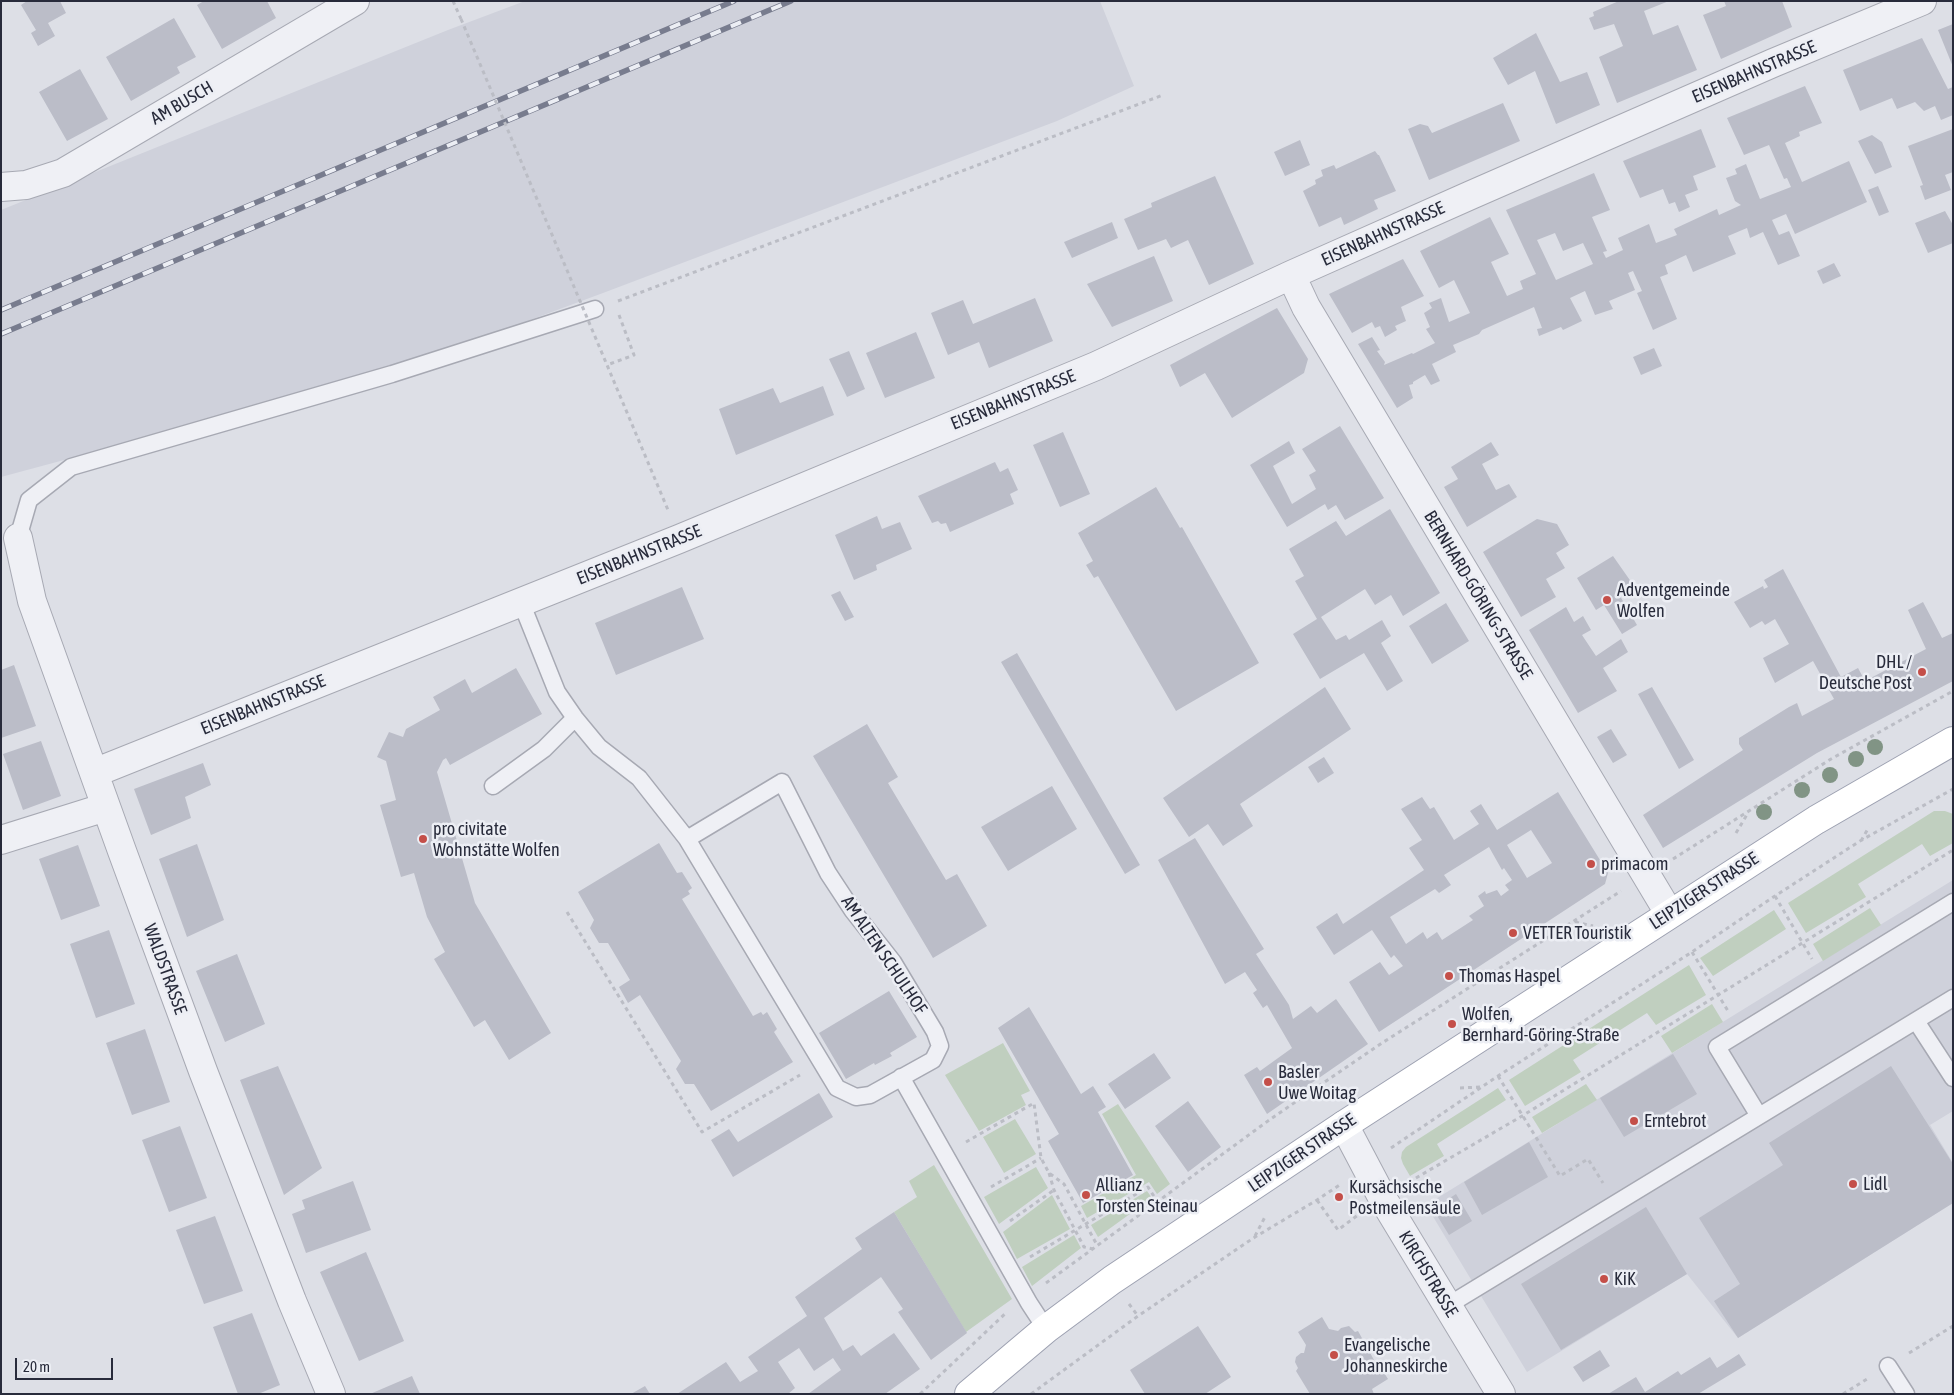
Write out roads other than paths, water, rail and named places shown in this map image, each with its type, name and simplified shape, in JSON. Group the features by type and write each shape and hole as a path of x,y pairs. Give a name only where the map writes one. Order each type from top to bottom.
{"main road":[{"name":"LEIPZIGER STRASSE","path":"969,1394 1046,1329 1112,1280 1344,1125 1816,820 1952,742"}],"street":[{"name":"AM BUSCH","path":"1,187 26,185 63,173 355,1"},
{"name":"EISENBAHNSTRASSE","path":"94,773 679,539 1096,366 1291,275 1774,63 1922,1"},
{"name":"BERNHARD-GÖRING-STRASSE","path":"1291,275 1306,308 1669,914"},
{"name":"WALDSTRASSE","path":"18,538 32,601 106,807 228,1135 292,1301 331,1394"},
{"path":"1,840 106,807"},
{"name":"KIRCHSTRASSE","path":"1344,1125 1383,1199 1501,1394"}],"lane":[{"path":"18,538 29,500 71,467 392,374 595,310"},
{"name":"AM ALTEN SCHULHOF","path":"521,602 557,692 599,747 639,778 688,839 837,1088 856,1097 870,1095 932,1060 940,1046 936,1032 893,962 853,911 828,873 782,782 688,839"},
{"path":"493,786 544,749 575,718"},
{"path":"1759,1116 1717,1047 1953,902"},
{"path":"1447,1306 1953,998"},
{"path":"1916,1021 1953,1078"},
{"path":"901,1077 1046,1329"},
{"path":"1888,1366 1906,1394"}],"railway":[{"path":"1,310 734,1"},
{"path":"1,334 791,1"}],"place":[{"name":"Adventgemeinde Wolfen","path":"1607,600"},
{"name":"DHL / Deutsche Post","path":"1922,672"},
{"name":"pro civitate Wohnstätte Wolfen","path":"423,839"},
{"name":"primacom","path":"1591,864"},
{"name":"VETTER Touristik","path":"1513,933"},
{"name":"Thomas Haspel","path":"1449,976"},
{"name":"Wolfen, Bernhard-Göring-Straße","path":"1452,1024"},
{"name":"Basler Uwe Woitag","path":"1268,1082"},
{"name":"Erntebrot","path":"1634,1121"},
{"name":"Lidl","path":"1853,1184"},
{"name":"Allianz Torsten Steinau","path":"1086,1195"},
{"name":"Kursächsische Postmeilensäule","path":"1339,1197"},
{"name":"KiK","path":"1604,1279"},
{"name":"Evangelische Johanneskirche","path":"1334,1355"}]}
